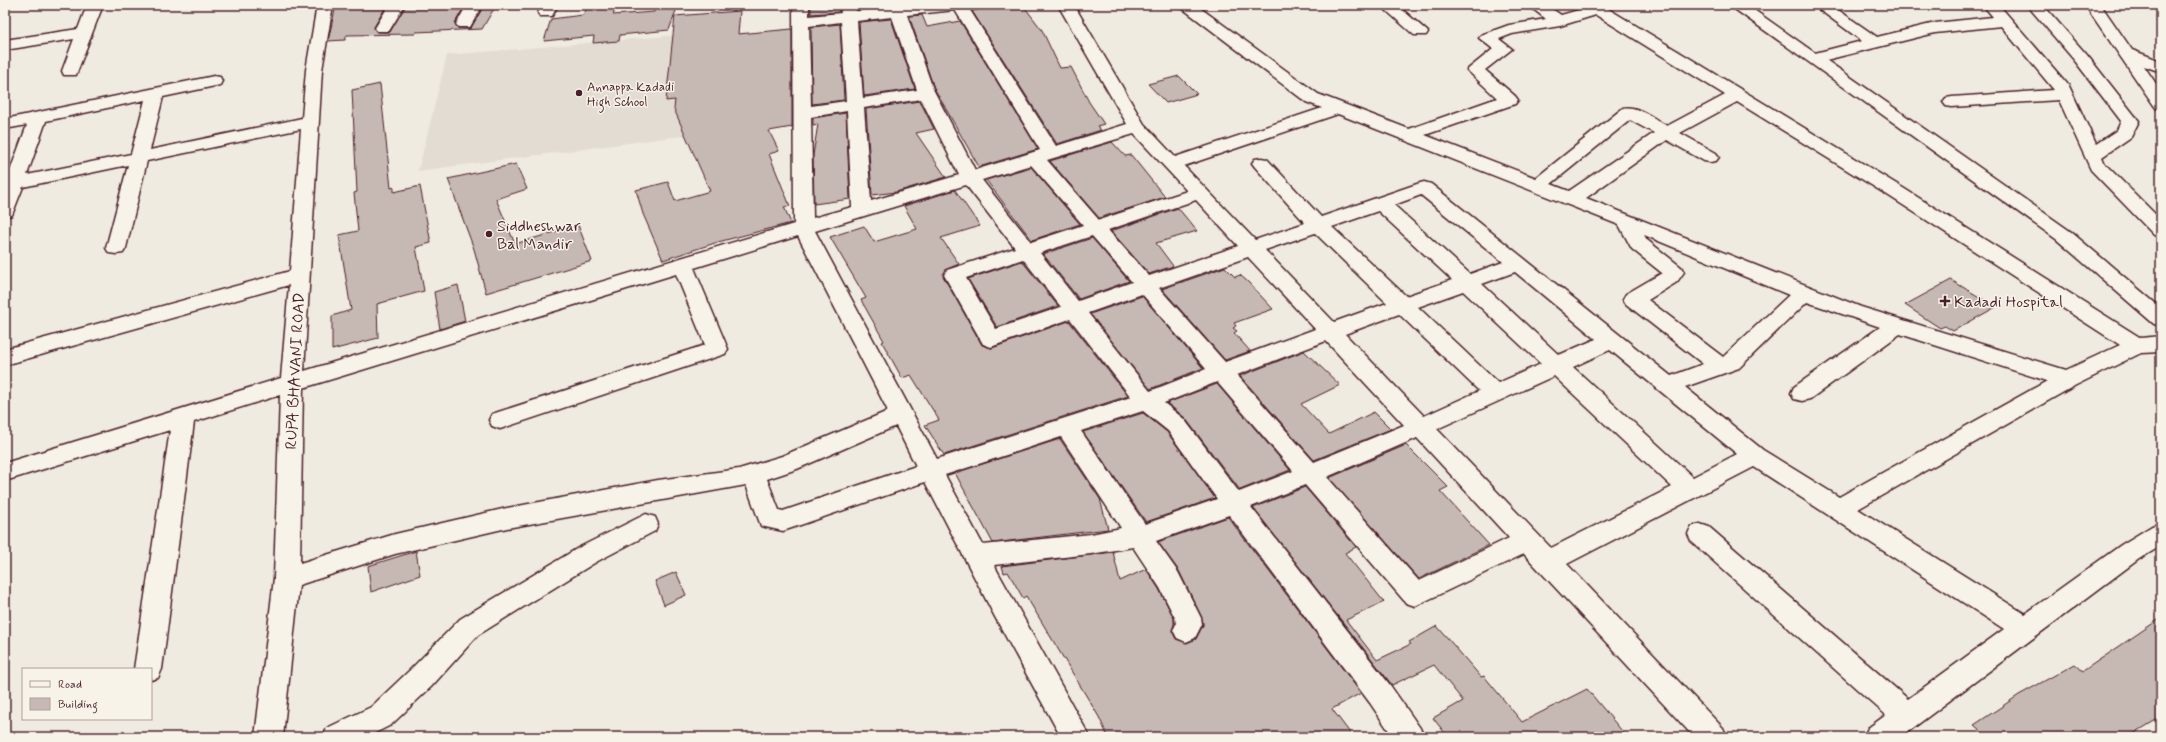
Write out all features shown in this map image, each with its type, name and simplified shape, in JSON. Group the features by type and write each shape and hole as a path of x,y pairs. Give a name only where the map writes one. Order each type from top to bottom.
{"street":[{"path":"70,71 95,5"},
{"name":"RUPA BHAVANI ROAD","path":"269,737 287,578 292,383 314,70 326,5"},
{"path":"383,28 397,5"},
{"path":"464,24 475,5"},
{"path":"1076,737 977,556 804,229 800,13 960,5 1043,156 1096,228 1416,595 1528,540"},
{"path":"1066,5 1137,127 1713,737"},
{"path":"1388,5 1420,32"},
{"path":"1536,5 1560,21"},
{"path":"1737,5 2063,235 2161,319"},
{"path":"1821,5 1875,43"},
{"path":"1991,5 2006,21 2065,94 2097,166 2161,231"},
{"path":"2035,5 2081,58 2130,121 2125,133 2092,155"},
{"path":"2093,5 2161,103"},
{"path":"1190,6 1312,98 1408,134 1804,293 1898,325 2068,379"},
{"path":"1408,134 1509,100 1475,70 1504,49 1488,38 1509,30 1560,21 1594,7 1896,192 2137,346"},
{"path":"896,8 927,93 970,178 1146,401 1176,425 1234,504 1375,688 1410,737"},
{"path":"848,11 862,211"},
{"path":"1813,58 1935,28 2006,21"},
{"path":"5,45 84,33"},
{"path":"2126,53 2161,67"},
{"path":"5,124 214,81"},
{"path":"116,248 155,93"},
{"path":"801,113 927,93"},
{"path":"1952,102 2065,94"},
{"path":"1571,199 1666,133 1738,95"},
{"path":"1171,164 1339,108"},
{"path":"1538,186 1629,112 1710,156"},
{"path":"5,211 10,184 39,117"},
{"path":"10,184 310,122"},
{"path":"5,472 292,383 1137,127"},
{"path":"1261,163 1318,225 1496,394"},
{"path":"1199,193 954,275 991,339 1424,188 1755,456 2026,629"},
{"path":"1381,203 1690,489"},
{"path":"1627,221 1639,244 1674,272 1670,277 1633,299 1720,366"},
{"path":"753,474 770,519 783,521 931,470 1146,401 1330,331 1518,264"},
{"path":"500,420 716,349 683,265"},
{"path":"5,357 300,275"},
{"path":"1668,385 1731,362 1804,293"},
{"path":"1802,393 1898,325"},
{"path":"977,556 1091,544 1140,535 1234,504 1421,427 1613,340"},
{"path":"1838,509 2068,379 2137,346 2161,344"},
{"path":"287,578 395,544 507,518 753,474 789,463 902,414"},
{"path":"148,668 183,417"},
{"path":"1066,427 1169,580 1188,618 1189,624 1186,630"},
{"path":"1548,562 1755,456"},
{"path":"337,737 381,716 421,678 469,627 587,555 646,524"},
{"path":"1878,737 2130,552 2161,533"},
{"path":"1700,534 1907,716"}],"shaded area":[{"name":"Annappa Kadadi High School","path":"725,31 718,131 418,171 447,55"}],"building":[{"path":"336,5 387,5 374,27 377,32 390,32 406,5 465,5 455,23 458,28 471,28 484,5 496,5 482,29 416,32 415,34 347,35 345,40 328,41"},
{"path":"589,5 617,5 613,15 654,12 656,5 678,5 669,30 620,35 619,41 593,43 594,36 544,41 551,19 583,15"},
{"path":"811,5 839,5 839,12 811,14"},
{"path":"858,5 882,5 882,7 858,9"},
{"path":"1001,5 1003,8 1023,5 1042,30 1060,68 1071,67 1089,102 1104,124 1097,126 1101,130 1057,144 972,11"},
{"path":"740,11 738,34 792,29 792,127 769,131 779,151 769,154 790,206 784,207 791,223 718,242 663,260 643,214 636,190 668,182 675,201 710,191 674,109 675,100 666,101 675,16"},
{"path":"922,15 927,27 960,21 1038,149 979,167 934,88 909,16"},
{"path":"891,19 915,89 864,96 859,22"},
{"path":"840,24 844,100 812,104 811,27"},
{"path":"1179,76 1197,94 1166,103 1148,84"},
{"path":"380,84 391,188 394,187 394,192 420,186 431,243 416,247 424,291 377,304 378,338 332,350 332,316 351,310 339,235 358,231 354,193 357,192 352,90"},
{"path":"920,101 934,129 916,133 946,177 896,192 872,195 866,109"},
{"path":"846,113 850,199 814,204 813,155 818,124 813,125 813,118"},
{"path":"1112,142 1125,156 1131,155 1165,197 1099,218 1050,161"},
{"name":"Siddheshwar Bal Mandir","path":"516,164 527,189 496,199 515,244 578,225 592,261 486,293 474,249 448,179"},
{"path":"1031,167 1080,224 1032,240 986,180"},
{"path":"955,190 980,226 941,238 959,264 947,269 943,276 982,345 992,348 1069,321 1128,396 944,455 925,425 939,420 911,375 902,378 882,342 884,341 861,300 866,298 830,237 864,226 874,242 917,229 904,206"},
{"path":"1178,208 1197,231 1156,243 1173,266 1149,274 1111,231"},
{"path":"1092,238 1129,281 1079,299 1043,254"},
{"path":"1022,261 1058,306 997,327 968,279"},
{"path":"1225,267 1235,277 1240,275 1248,282 1273,309 1234,323 1236,326 1233,328 1237,331 1234,333 1250,351 1225,360 1162,289"},
{"path":"1951,280 1996,307 1953,331 1945,326 1940,328 1905,305"},
{"path":"458,285 465,321 440,329 434,292"},
{"path":"1142,296 1203,368 1150,389 1090,314"},
{"path":"1304,351 1340,385 1301,404 1329,434 1374,412 1391,429 1314,460 1240,376"},
{"path":"1217,384 1290,470 1240,490 1185,418 1167,403"},
{"path":"1143,413 1167,432 1215,498 1146,522 1083,432"},
{"path":"1060,439 1100,499 1108,529 993,543 955,473"},
{"path":"1406,445 1448,487 1440,491 1489,545 1419,579 1329,478"},
{"path":"1305,487 1356,547 1345,553 1384,602 1346,620 1377,660 1411,644 1409,642 1437,626 1481,677 1484,676 1522,722 1587,689 1627,737 1448,737 1433,718 1463,701 1434,665 1392,685 1253,508"},
{"path":"1228,517 1361,693 1332,709 1353,737 1108,737 1099,717 1026,596 1023,598 1008,572 1004,573 1002,566 1113,552 1120,581 1146,569 1159,589 1174,618 1172,631 1176,639 1187,643 1196,639 1203,625 1202,618 1179,571 1158,542"},
{"path":"416,551 420,575 371,592 368,566"},
{"path":"676,572 686,595 664,605 655,581"},
{"path":"2161,618 2161,717 2128,737 1988,737 1974,725 2019,695 2075,664 2083,671"}],"place":[{"name":"Annappa Kadadi High School","path":"579,93"},
{"name":"Siddheshwar Bal Mandir","path":"489,234"},
{"name":"Kadadi Hospital","path":"1945,301"}]}
